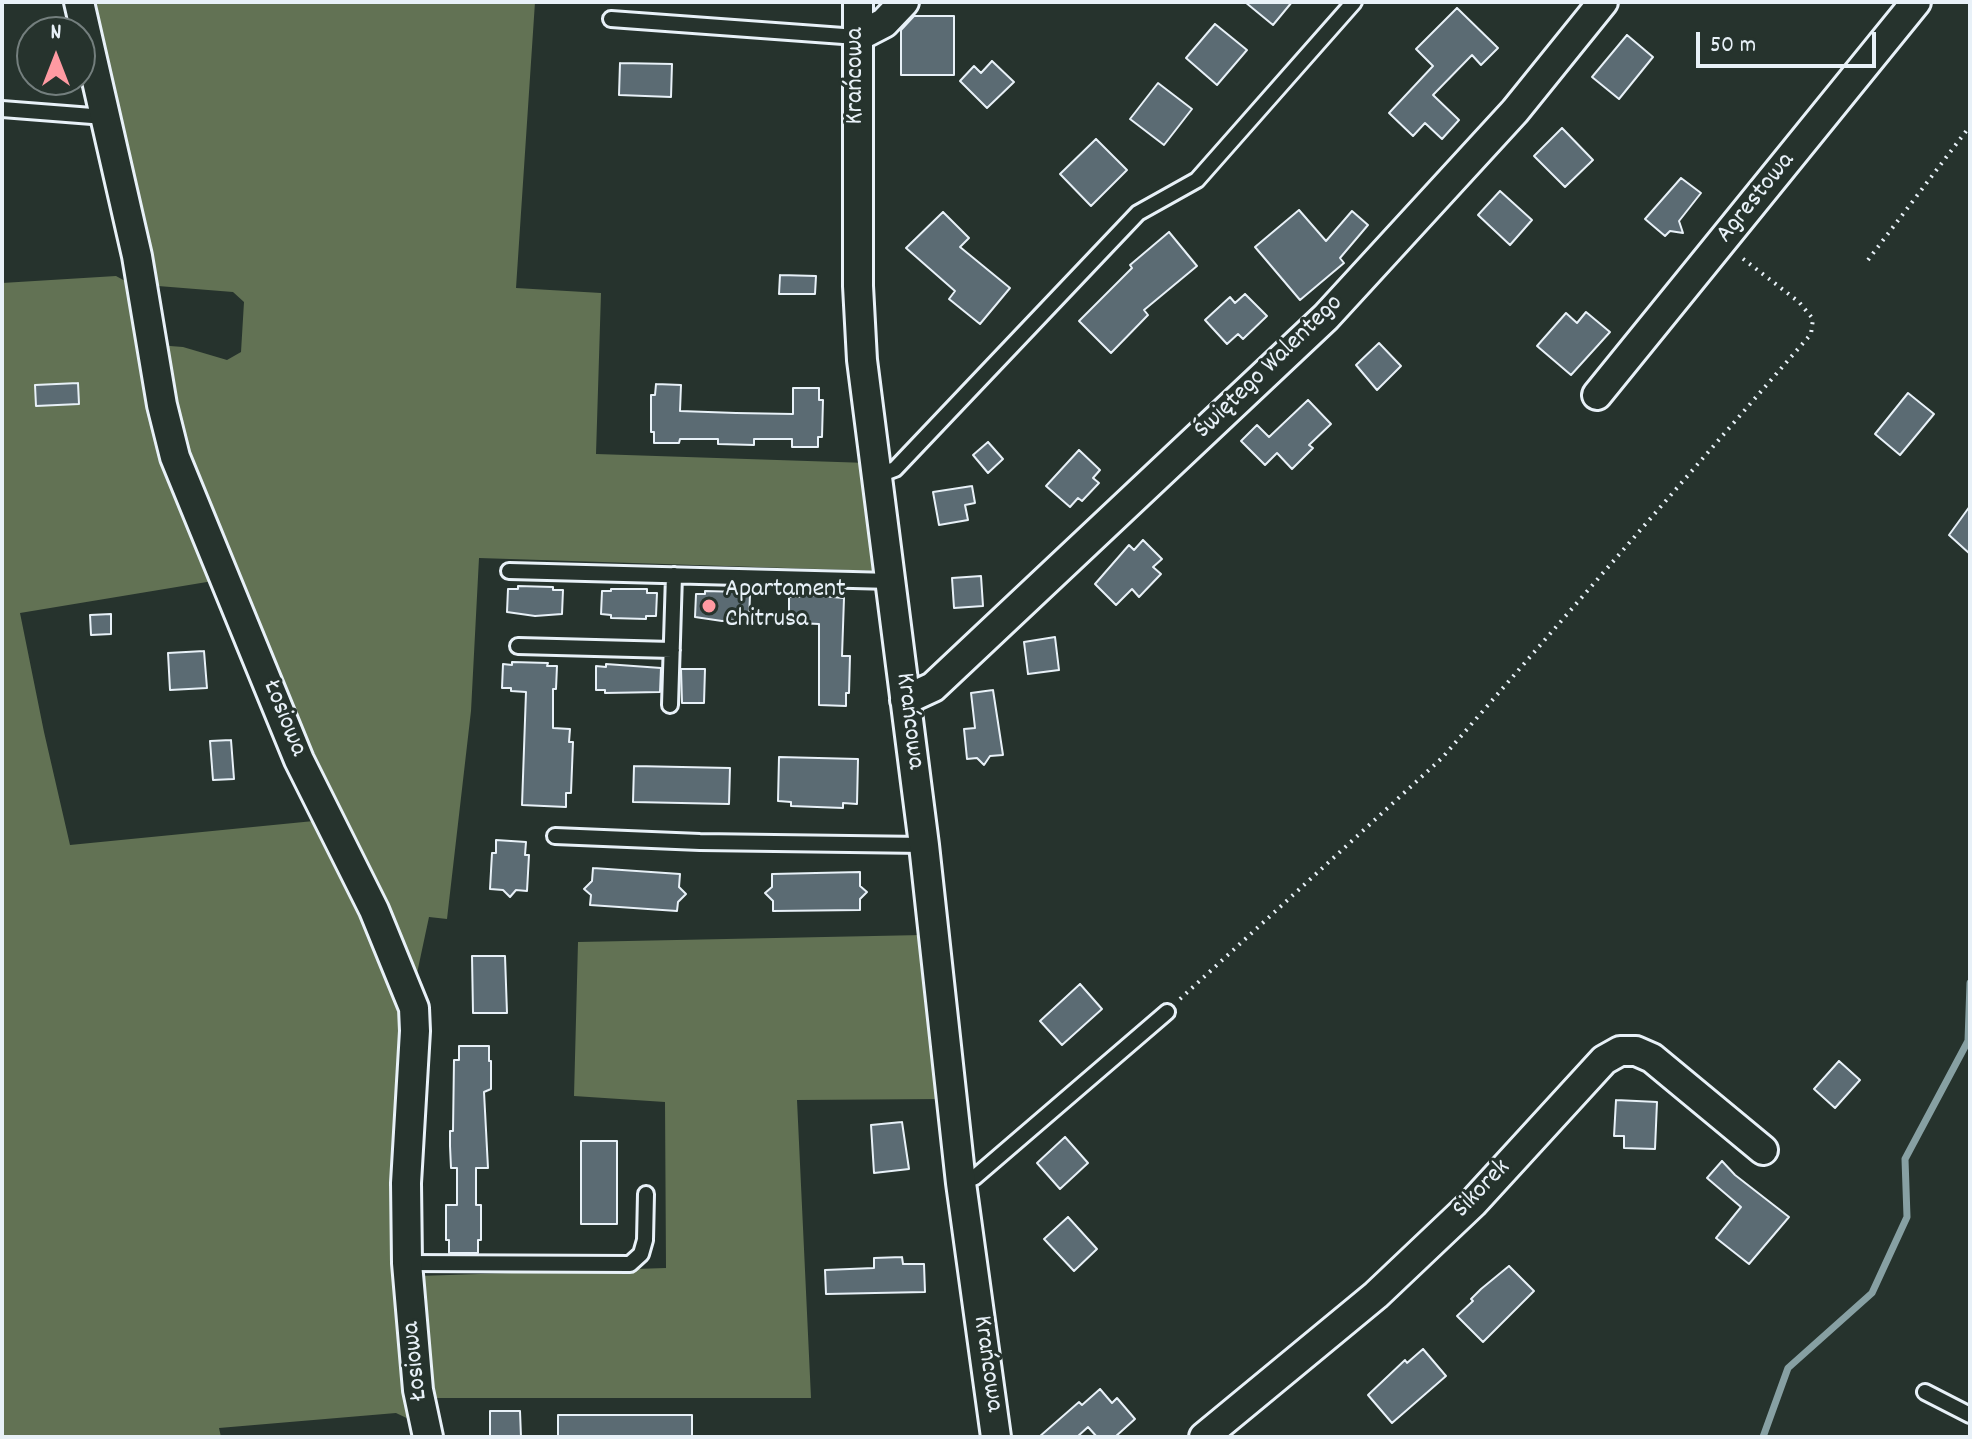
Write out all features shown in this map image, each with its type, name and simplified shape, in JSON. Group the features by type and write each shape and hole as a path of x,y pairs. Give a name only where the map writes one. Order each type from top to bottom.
{"street":[{"name":"Łosiowa","path":"79,2 142,283 162,405 175,457 299,760 374,910 414,1008 406,1183 407,1263 418,1390 428,1437"},
{"name":"Krańcowa","path":"858,2 858,286 862,360 924,845 961,1183 996,1437"},
{"path":"857,37 884,23 904,2"},
{"name":"Świętego Walentego","path":"905,700 933,687 1326,317 1515,111 1603,2"},
{"name":"Agrestowa","path":"1597,395 1916,2"},
{"name":"Sikorek","path":"1204,1437 1376,1295 1473,1203 1604,1060 1620,1051 1636,1051 1652,1058 1763,1150"}],"lane":[{"path":"879,475 895,469 1138,213 1197,180 1354,2"},
{"path":"611,19 857,37"},
{"path":"2,109 105,117"},
{"path":"509,571 891,581"},
{"path":"670,705 674,575"},
{"path":"518,646 672,650"},
{"path":"555,836 700,842 924,845"},
{"path":"961,1183 975,1177 1167,1012"},
{"path":"407,1263 630,1264 641,1254 645,1240 646,1194"},
{"path":"1925,1392 1970,1415"}],"path":[{"path":"1868,260 1970,126"},
{"path":"1167,1012 1442,758 1811,334 1813,319 1799,302 1722,242"}],"green space":[{"path":"88,2 535,2 516,288 601,293 596,454 868,463 879,571 479,558 471,711 447,919 429,917 416,978 408,976 211,535 157,345 183,347 227,360 241,352 244,302 233,292 158,286 142,258 96,40 96,16 91,16"},
{"path":"116,276 138,288 219,580 20,613 70,845 324,820 404,1005 413,1421 396,1413 219,1428 221,1437 2,1437 2,283"},
{"path":"923,935 942,1099 797,1100 811,1398 425,1398 418,1276 666,1268 665,1102 574,1096 578,942"}],"building":[{"path":"1245,2 1292,2 1273,25"},
{"path":"1457,8 1498,48 1481,65 1472,55 1433,95 1459,120 1442,139 1425,123 1413,136 1389,113 1433,66 1416,49"},
{"path":"914,16 954,16 954,75 901,75 901,30"},
{"path":"1215,24 1247,50 1217,85 1186,58"},
{"path":"1627,35 1653,57 1619,99 1592,77"},
{"path":"992,61 1014,82 987,108 960,81 974,66 981,73"},
{"path":"620,63 672,64 671,97 619,95"},
{"path":"1158,83 1192,109 1164,145 1130,119"},
{"path":"1562,128 1593,160 1565,187 1534,156"},
{"path":"1096,139 1127,170 1091,206 1060,174"},
{"path":"1681,178 1701,193 1679,221 1683,233 1670,231 1665,236 1645,219"},
{"path":"1500,191 1532,220 1510,245 1478,215"},
{"path":"1299,210 1326,241 1352,211 1368,225 1340,258 1344,263 1300,300 1255,247"},
{"path":"943,212 969,238 960,247 1010,288 980,324 949,299 955,291 906,248"},
{"path":"1169,232 1197,266 1144,310 1148,315 1111,353 1079,321 1132,268 1130,265"},
{"path":"780,275 816,276 815,294 779,294"},
{"path":"1245,294 1267,316 1243,339 1238,334 1227,344 1205,320 1230,297 1235,303"},
{"path":"1586,312 1610,332 1571,375 1537,346 1566,313 1577,323"},
{"path":"1379,343 1401,366 1377,390 1356,365"},
{"path":"78,383 79,404 36,406 35,385"},
{"path":"656,384 681,385 680,411 736,413 793,414 793,388 819,388 819,400 823,400 822,437 818,437 818,447 792,447 792,439 754,439 754,445 718,444 718,439 654,443 651,395 655,395"},
{"path":"1908,393 1934,414 1900,455 1875,434"},
{"path":"1308,400 1331,424 1309,445 1313,448 1292,469 1277,453 1265,465 1241,441 1257,425 1269,437"},
{"path":"988,442 1003,459 988,473 973,455"},
{"path":"1079,450 1100,470 1093,478 1099,483 1082,501 1078,498 1070,507 1046,486"},
{"path":"972,486 975,503 965,505 968,520 939,525 933,492"},
{"path":"1970,506 1970,554 1949,535"},
{"path":"1143,540 1162,559 1153,567 1161,574 1139,597 1132,589 1116,605 1095,584 1129,545 1134,550"},
{"path":"981,576 983,606 954,608 952,578"},
{"path":"518,586 563,590 562,614 535,616 507,612 508,589 518,589"},
{"path":"647,589 647,593 657,593 656,616 646,616 646,619 611,618 611,615 601,614 602,591"},
{"path":"705,591 750,595 749,619 722,621 695,617 696,594 705,594"},
{"path":"799,594 844,598 842,656 850,656 846,706 819,705 819,624 789,620 789,597 799,597"},
{"path":"111,614 111,634 91,635 90,615"},
{"path":"1055,637 1059,670 1028,674 1024,642"},
{"path":"204,651 207,688 170,690 168,653"},
{"path":"512,662 557,666 556,689 553,689 553,728 570,729 569,742 573,742 571,793 566,793 566,807 522,805 526,692 502,688 503,664 512,665"},
{"path":"606,664 661,668 660,692 605,693 605,690 596,690 596,666 606,667"},
{"path":"681,669 705,669 704,703 682,703"},
{"path":"993,690 1003,755 990,756 984,765 977,758 967,759 964,729 975,728 971,693"},
{"path":"231,740 234,779 213,780 210,741"},
{"path":"779,757 858,759 857,804 843,803 843,808 791,806 791,802 778,801"},
{"path":"634,766 730,768 729,804 633,802"},
{"path":"496,840 526,842 525,855 529,855 527,891 516,890 510,897 503,890 490,889"},
{"path":"593,868 680,874 679,887 686,894 678,902 677,911 590,905 591,895 584,889 592,881"},
{"path":"860,872 860,886 867,892 860,899 860,910 773,911 773,901 765,893 772,887 772,874"},
{"path":"472,956 505,956 507,1013 473,1013"},
{"path":"1080,984 1102,1009 1062,1045 1040,1021"},
{"path":"459,1046 489,1046 491,1061 491,1089 484,1092 488,1168 476,1168 476,1205 481,1205 478,1253 449,1253 449,1240 446,1240 446,1205 457,1205 457,1168 451,1168 450,1131 453,1131 454,1060 459,1060"},
{"path":"1839,1061 1860,1080 1835,1108 1814,1089"},
{"path":"1616,1100 1657,1102 1655,1149 1624,1148 1624,1136 1614,1136"},
{"path":"902,1122 909,1169 874,1173 871,1125"},
{"path":"1065,1137 1088,1163 1060,1189 1037,1163"},
{"path":"581,1141 617,1141 617,1224 581,1224"},
{"path":"1722,1161 1735,1175 1789,1217 1749,1264 1716,1238 1741,1207 1707,1178"},
{"path":"1068,1217 1097,1249 1074,1271 1044,1239"},
{"path":"902,1257 903,1264 924,1264 925,1292 826,1294 825,1270 874,1268 874,1258"},
{"path":"1509,1266 1534,1291 1483,1342 1457,1316 1481,1289"},
{"path":"1423,1349 1446,1376 1392,1423 1368,1395 1405,1360 1407,1363"},
{"path":"1100,1389 1112,1403 1117,1398 1135,1419 1115,1437 1097,1437 1088,1427 1077,1437 1039,1437 1079,1402 1082,1405"},
{"path":"490,1411 520,1411 521,1437 490,1437"},
{"path":"558,1415 692,1415 692,1437 558,1437"}],"waterway":[{"path":"1763,1437 1788,1368 1872,1293 1907,1217 1905,1159 1968,1041 1970,983"}],"place":[{"name":"Apartament Chitrusa","path":"709,606"}]}
